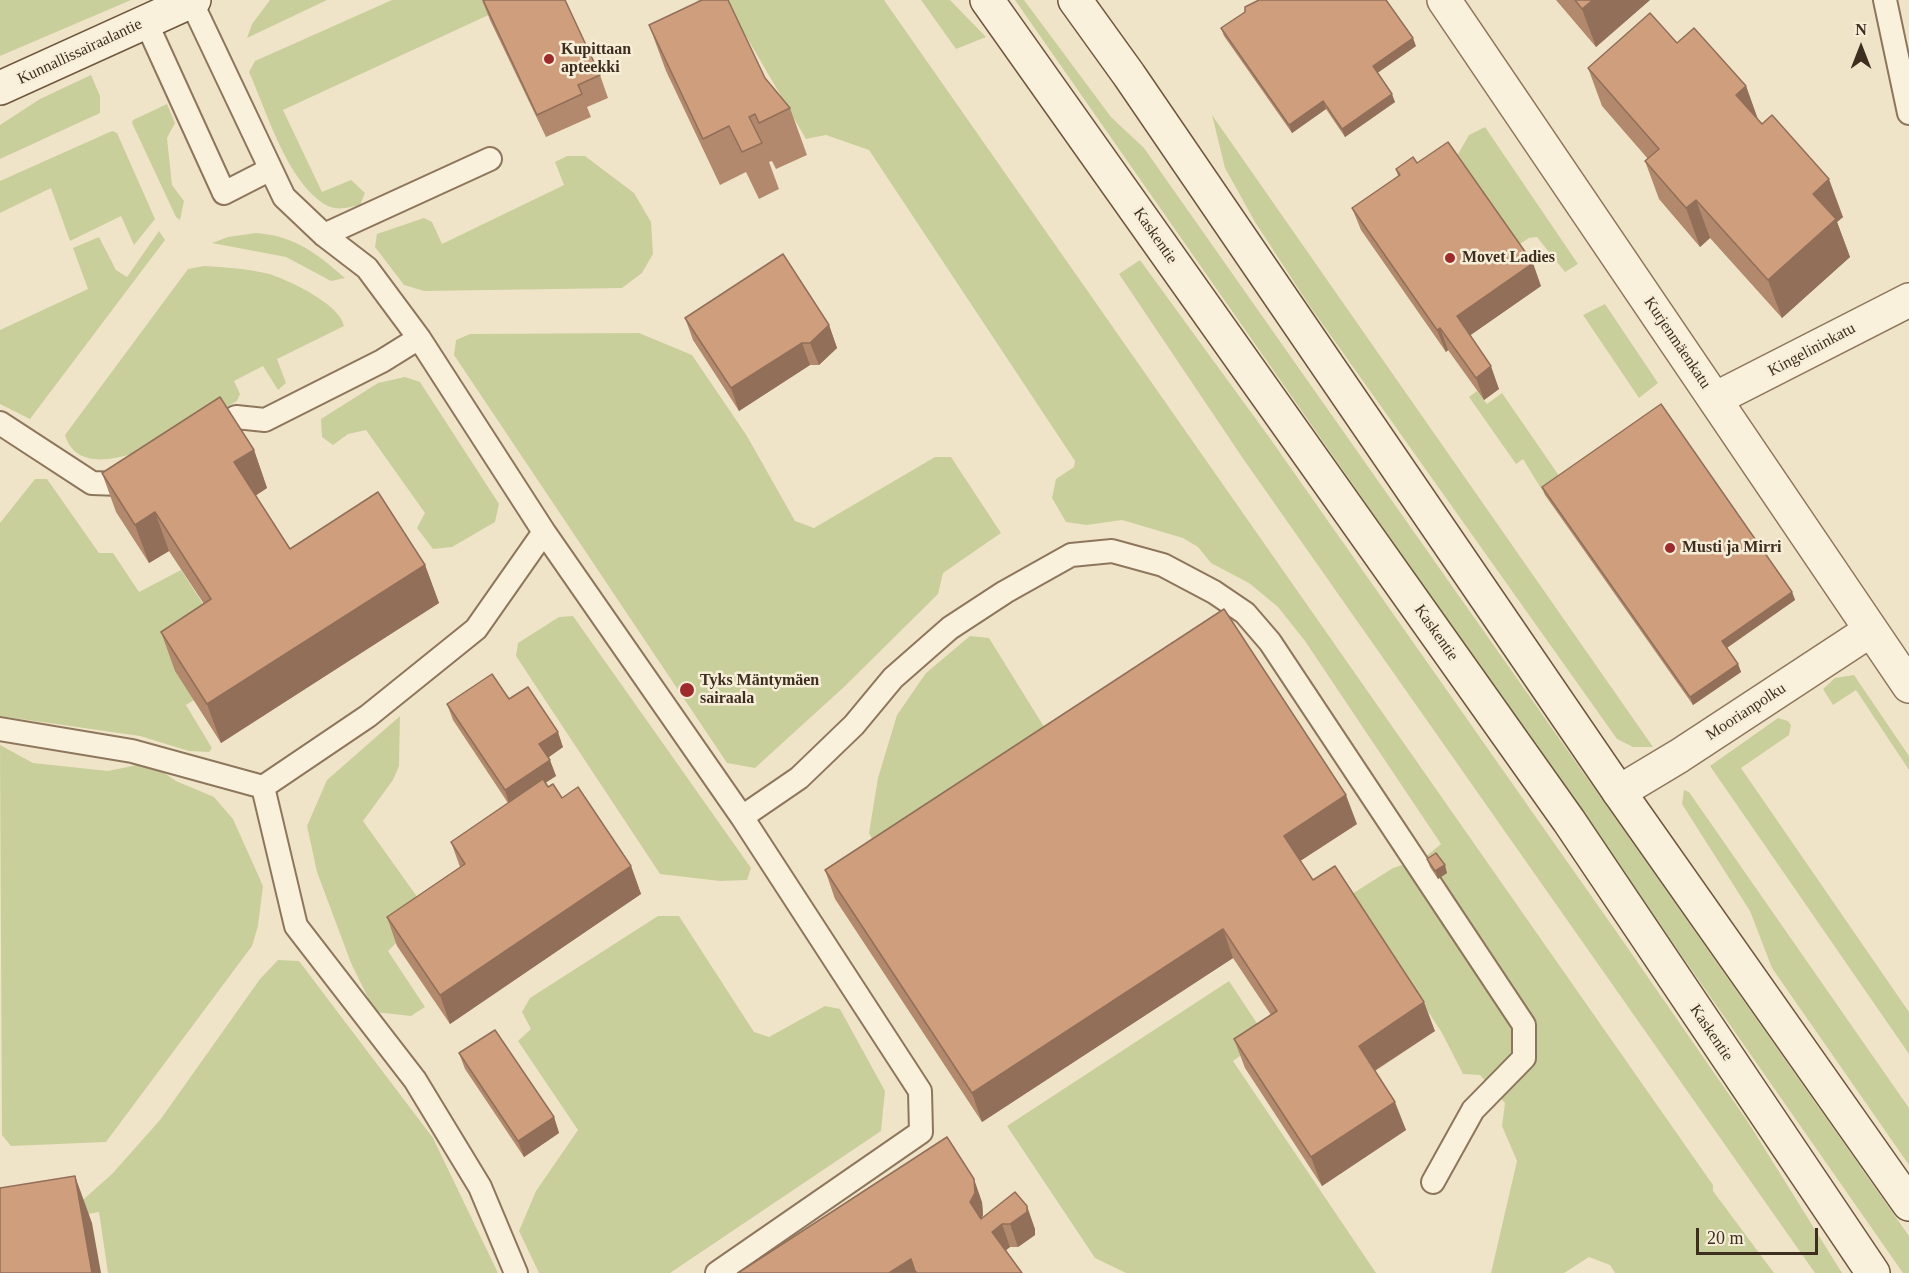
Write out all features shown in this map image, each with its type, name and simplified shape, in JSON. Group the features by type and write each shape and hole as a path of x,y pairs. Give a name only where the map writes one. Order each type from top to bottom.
{"main road":[{"name":"Kaskentie","path":"987,0 1569,821 1873,1273"},
{"path":"1075,0 1136,85 1619,792 1909,1204"},
{"name":"Kurjenmäenkatu","path":"1444,0 1871,630 1906,673"},
{"name":"Kunnallissairaalantie","path":"0,88 192,1"},
{"name":"Kingelininkatu","path":"1715,399 1909,300"},
{"name":"Moorianpolku","path":"1619,792 1679,756 1871,630"}],"lane":[{"path":"1884,0 1909,112"},
{"path":"192,1 269,170 284,197 324,234 367,268 419,338 544,532 742,817 920,1090 921,1132 717,1273"},
{"path":"146,22 224,193 269,170"},
{"path":"324,234 490,159"},
{"path":"188,445 237,417 265,420 382,361 419,338"},
{"path":"0,423 92,483 120,484 149,467"},
{"path":"0,729 132,751 263,787 368,716 476,629 544,532"},
{"path":"742,817 799,778 854,725 893,678 950,628 1005,592 1071,555 1112,551 1163,565 1214,592 1245,613 1270,642 1524,1025 1524,1058 1473,1110 1432,1182"},
{"path":"263,787 296,926 415,1080 480,1187 516,1273"}],"green space":[{"path":"0,0 131,0 0,56"},
{"path":"270,0 327,0 247,38 252,24"},
{"path":"392,0 521,0 283,110 322,192 351,180 365,193 360,205 344,208 328,206 314,196 301,182 290,165 249,72 255,61"},
{"path":"697,0 884,0 1713,1185 1713,1191 1774,1273 1615,1273 1610,1265 1589,1257 1564,1273 1491,1273 1517,1161 1502,1126 1505,1103 1480,1075 1463,1074 1442,1033 1352,894 1393,868 1424,858 1441,844 1305,641 1278,607 1249,583 1211,563 1198,547 1183,538 1122,520 1087,525 1066,522 1052,498 1056,479 1074,467 1075,461 869,150 826,135 806,139 746,36 708,16"},
{"path":"921,0 950,0 986,37 956,49"},
{"path":"1015,0 1024,0 1111,117 1144,148 1909,1236 1909,1273 1903,1273"},
{"path":"91,75 100,96 100,113 0,159 0,125 40,99"},
{"path":"167,104 175,123 167,138 172,185 184,201 180,220 176,217 132,123 133,120"},
{"path":"1212,115 1653,747 1633,747 1617,739 1309,305 1255,222 1225,168"},
{"path":"1485,127 1578,264 1565,272 1537,237 1529,238 1514,248 1457,156 1469,135"},
{"path":"112,131 117,133 155,219 134,245 121,216 70,241 51,188 0,213 0,181"},
{"path":"567,156 585,156 634,193 651,222 653,254 642,273 622,288 424,291 404,285 375,247 377,234 424,218 432,222 442,244 564,185 555,162"},
{"path":"159,231 165,240 30,419 0,404 0,330 88,289 73,248 99,237 116,270 127,277"},
{"path":"256,233 282,238 304,247 345,278 331,281 286,257 212,243 228,237"},
{"path":"1140,260 1269,437 1625,944 1748,1122 1842,1273 1815,1273 1244,460 1119,274"},
{"path":"204,266 269,274 289,282 313,294 334,310 344,326 277,359 286,383 278,390 263,366 234,381 240,394 237,401 174,437 119,457 95,459 77,453 65,435 188,269"},
{"path":"1605,304 1658,383 1639,398 1583,315"},
{"path":"639,333 692,355 747,436 795,521 814,528 935,457 951,457 1001,533 943,573 938,594 844,687 755,768 727,763 454,355 456,340 470,334"},
{"path":"405,377 420,382 499,504 495,522 452,547 433,549 417,528 425,513 366,430 348,434 333,445 322,437 321,419 378,383"},
{"path":"1477,391 1487,404 1502,393 1564,483 1545,495 1523,459 1516,464 1469,397"},
{"path":"35,479 47,479 99,553 113,553 139,592 181,570 225,638 194,700 186,705 212,748 209,752 189,751 140,736 0,716 0,523"},
{"path":"573,616 751,868 747,880 720,881 660,874 516,656 518,643 559,617"},
{"path":"970,636 989,638 1046,730 877,848 869,833 878,778 897,715 926,673"},
{"path":"1854,675 1909,756 1909,770 1856,690 1833,705 1823,689 1835,678"},
{"path":"400,716 399,766 393,780 363,821 428,912 388,951 425,1007 411,1016 375,1012 351,963 317,872 307,826 327,780"},
{"path":"1778,718 1788,721 1791,725 1789,735 1741,768 1909,1012 1909,1054 1710,766"},
{"path":"0,745 33,763 108,771 137,765 160,770 176,781 214,797 233,819 263,886 258,926 252,946 106,1142 11,1146 2,1135"},
{"path":"1684,790 1689,792 1909,1108 1909,1165 1772,968 1750,911 1682,804"},
{"path":"658,916 679,916 754,1032 769,1037 825,1006 840,1009 885,1091 881,1131 670,1273 539,1273 519,1231 536,1191 578,1130 518,1041 531,1029 522,1012 530,998"},
{"path":"278,960 299,961 433,1138 498,1273 108,1273 99,1212 0,1229 76,1206 112,1174 160,1120 260,979"},
{"path":"1229,981 1266,1037 1233,1061 1376,1273 1126,1273 1095,1258 1007,1126"}],"building":[{"name":"Kupittaan apteekki","path":"483,0 565,0 600,75 578,85 582,94 537,115"},
{"path":"702,0 728,0 765,78 790,108 759,123 755,114 749,117 762,143 742,152 729,126 703,139 649,25"},
{"path":"1259,0 1386,0 1413,38 1373,66 1392,94 1342,129 1323,101 1289,125 1221,28 1245,12 1245,7"},
{"path":"1575,0 1593,0 1582,9"},
{"path":"1650,13 1677,43 1694,28 1746,86 1736,95 1762,124 1772,115 1829,179 1813,194 1836,219 1768,280 1696,200 1686,208 1645,161 1659,149 1588,68"},
{"path":"1448,142 1533,263 1457,316 1491,366 1476,378 1440,328 1437,330 1352,208 1400,175 1396,169 1413,157 1417,163"},
{"path":"783,254 829,325 810,343 802,343 731,388 685,318"},
{"path":"220,397 254,450 234,462 290,549 378,492 425,565 207,704 161,632 211,599 155,512 135,525 102,473"},
{"path":"1661,404 1792,592 1722,641 1738,664 1690,697 1542,487"},
{"path":"1224,609 1346,795 1284,836 1313,880 1335,866 1424,1002 1359,1046 1395,1102 1311,1157 1234,1039 1277,1011 1223,929 972,1093 825,870"},
{"path":"492,674 509,699 528,687 558,732 539,744 550,760 505,790 447,704"},
{"path":"543,779 548,787 553,784 562,798 578,787 631,866 440,995 387,917 465,864 451,842"},
{"path":"1436,853 1445,865 1435,871 1427,859"},
{"path":"495,1030 554,1117 518,1141 459,1053"},
{"path":"947,1137 974,1179 975,1193 970,1202 981,1219 1015,1192 1027,1206 1027,1212 1010,1224 1002,1224 992,1232 1022,1273 917,1273 911,1259 889,1273 738,1273"},
{"path":"75,1176 92,1273 0,1273 0,1188"}],"place":[{"name":"Kupittaan apteekki","path":"549,59"},
{"name":"Movet Ladies","path":"1450,258"},
{"name":"Musti ja Mirri","path":"1670,548"},
{"name":"Tyks Mäntymäen sairaala","path":"687,690"}]}
